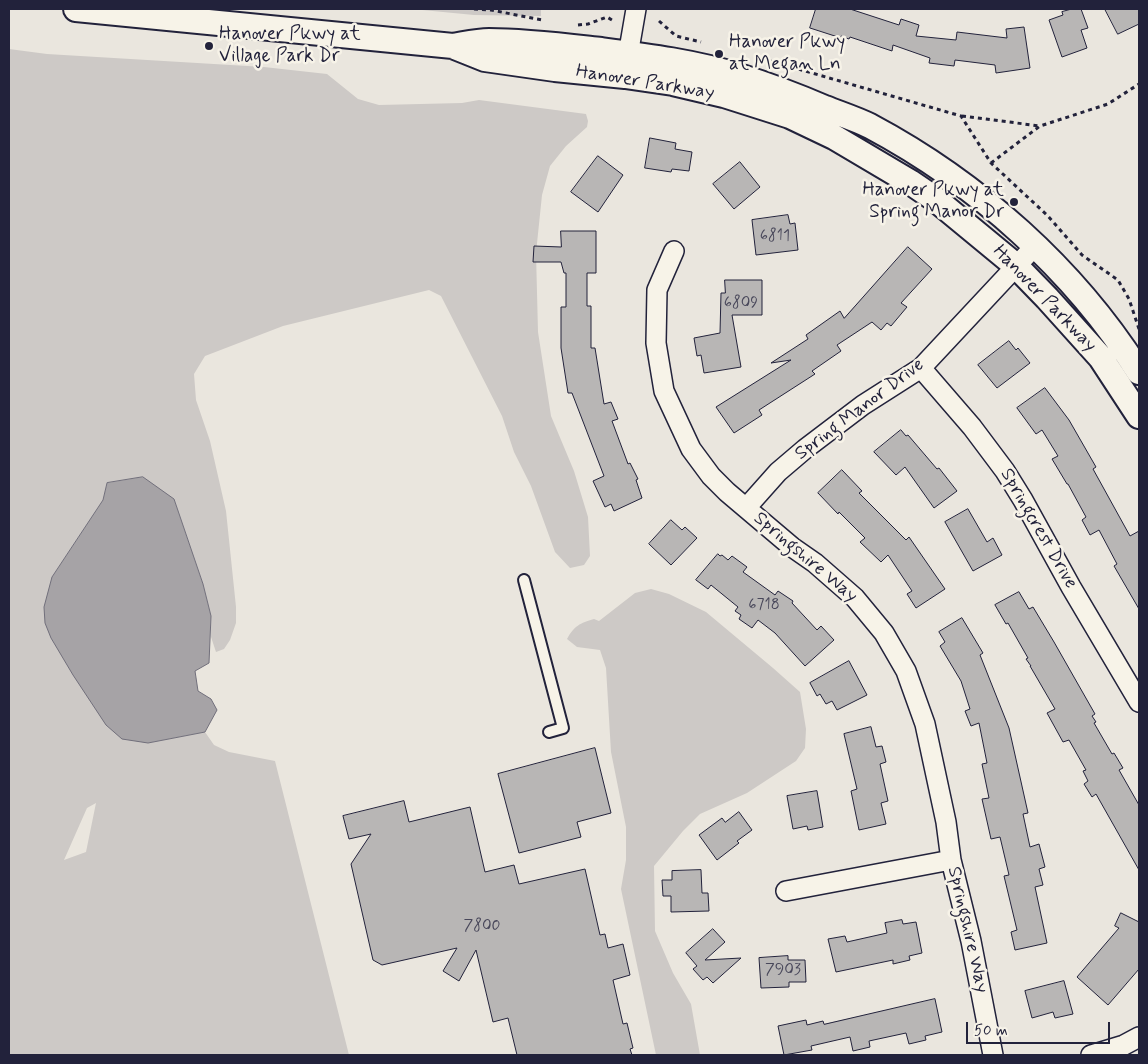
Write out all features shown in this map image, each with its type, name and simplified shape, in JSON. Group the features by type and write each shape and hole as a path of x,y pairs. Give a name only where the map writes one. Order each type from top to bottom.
{"street":[{"name":"Hanover Parkway","path":"76,9 454,46 488,41 626,65 673,83 724,95 790,116 834,137 910,182 935,199 1015,266 1047,298 1101,358 1139,416"},
{"path":"626,65 636,9"},
{"name":"Hanover Parkway","path":"626,65 675,61 738,76 795,95 869,126 937,166 996,211 1036,246 1087,300 1124,348 1139,372"},
{"name":"Spring Manor Drive","path":"746,508 778,472 805,449 863,405 921,368 1015,266 1036,246"},
{"name":"Springshire Way","path":"674,251 660,280 656,299 656,343 664,391 691,449 711,476 792,547 815,563 849,592 867,611 894,648 906,671 925,724 946,822 951,860 970,941 993,1055"},
{"name":"Springcrest Drive","path":"921,368 972,427 1005,471 1139,702"},
{"path":"786,891 951,860"},
{"path":"1091,1055 1124,1045 1139,1037"}],"lane":[{"path":"524,580 563,728 549,732"}],"path":[{"path":"474,9 491,10 549,21"},
{"path":"574,25 588,24 607,17 612,20"},
{"path":"991,163 1040,126 1108,104 1139,84"},
{"path":"961,116 1040,126"}],"shaded area":[{"path":"412,9 541,9 541,16 474,15"},
{"path":"9,49 47,54 264,67 327,74 358,99 379,105 462,103 479,100 586,114 587,127 566,146 550,166 542,195 536,253 538,332 551,416 574,471 588,517 590,556 584,565 570,568 555,552 531,486 514,452 502,416 441,296 429,290 283,326 205,356 194,374 196,400 210,441 226,511 236,623 230,640 224,649 216,652 211,637 211,616 203,584 174,499 107,483 103,500 52,577 148,743 205,732 214,745 229,752 275,761 349,1055 9,1055","holes":["96,803 86,852 64,860 87,808"]},
{"path":"143,477 174,499 203,584 211,616 209,663 195,671 198,691 211,699 217,710 205,732 148,743 122,739 106,725 51,638 45,623 44,607 52,577 103,500 107,483"},
{"path":"651,589 669,594 706,612 800,692 806,729 805,748 796,761 747,793 700,814 654,866 655,931 673,973 691,1004 700,1055 656,1055 621,889 626,860 626,827 611,752 606,668 600,650 577,647 567,639 572,631 581,624 594,619 599,621 635,593"}],"building":[{"path":"816,9 850,9 899,25 901,19 919,25 916,36 956,40 957,32 1007,38 1006,29 1024,27 1030,68 996,73 995,65 955,60 954,66 929,63 930,58 893,45 892,51 850,37 849,39 841,36 841,38 810,28"},
{"path":"1081,9 1088,28 1081,30 1087,48 1062,57 1049,20 1063,15 1062,12"},
{"path":"1105,9 1139,9 1139,24 1118,34"},
{"path":"650,138 676,143 675,149 692,152 689,171 672,169 671,172 645,168"},
{"path":"598,156 623,175 598,212 571,192"},
{"path":"740,162 760,187 734,209 713,184"},
{"path":"788,215 790,224 795,223 798,250 756,255 752,220"},
{"path":"561,231 596,231 596,273 587,273 587,306 591,306 591,348 595,348 604,404 611,402 618,419 612,421 628,464 630,463 638,479 636,480 642,498 614,511 611,504 605,507 593,481 604,476 572,393 568,393 561,348 561,307 566,307 566,273 564,273 561,262 533,262 534,246 561,247"},
{"path":"908,247 932,269 901,303 907,307 891,326 887,323 881,330 872,322 837,345 841,351 812,371 815,374 759,410 762,415 734,433 716,407 791,360 771,363 808,339 806,335 840,311 844,318"},
{"path":"725,280 762,280 762,315 732,315 741,367 704,373 701,355 697,356 694,338 720,333 721,293 725,293"},
{"path":"1009,341 1016,350 1018,348 1030,363 997,388 978,365"},
{"path":"1045,388 1069,420 1096,467 1093,469 1130,536 1139,531 1139,609 1114,566 1117,564 1099,530 1090,535 1082,520 1086,517 1052,459 1058,456 1042,430 1036,434 1017,408"},
{"path":"901,430 906,436 908,435 937,469 939,468 957,491 934,508 905,467 896,475 874,452"},
{"path":"842,470 862,491 859,493 906,540 909,537 945,589 916,608 907,594 912,591 888,555 881,562 860,542 865,538 818,493"},
{"path":"968,509 987,542 993,538 1002,555 973,571 945,522"},
{"path":"671,520 682,530 685,527 697,538 671,565 649,544"},
{"path":"718,554 728,560 732,556 747,567 743,572 775,595 778,591 793,601 792,603 817,630 821,626 834,640 805,666 775,633 758,620 752,628 739,619 741,615 735,611 738,607 711,585 708,589 696,580"},
{"path":"1019,592 1029,609 1033,607 1095,714 1092,716 1096,722 1094,723 1112,754 1114,753 1123,768 1119,770 1139,805 1139,870 1096,794 1092,797 1084,784 1088,781 1083,771 1086,770 1069,740 1063,742 1047,713 1055,709 1008,623 1006,624 995,605"},
{"path":"962,618 983,653 980,655 1009,728 1028,813 1023,814 1030,847 1039,844 1045,867 1039,869 1043,885 1035,887 1047,943 1015,950 1011,932 1017,930 1004,876 1009,875 1000,837 991,839 982,799 989,798 982,764 987,763 979,723 971,726 965,711 970,709 961,681 940,646 945,642 939,632"},
{"path":"849,661 867,695 837,710 832,701 826,704 820,694 817,696 810,683"},
{"path":"871,727 876,747 882,746 886,762 880,764 888,801 881,803 886,824 859,830 851,791 857,789 844,734"},
{"path":"595,748 611,813 577,822 581,837 519,853 498,774"},
{"path":"817,791 823,827 808,830 807,826 793,829 787,796"},
{"path":"404,801 409,822 470,807 485,872 514,865 519,884 585,869 600,935 605,934 608,948 623,944 630,975 613,980 623,1024 627,1023 633,1048 630,1049 632,1055 517,1055 508,1018 493,1022 476,950 459,981 443,971 457,948 382,965 373,960 351,864 371,834 349,839 343,816"},
{"path":"739,812 752,830 717,860 699,835 722,818 725,822"},
{"path":"701,870 702,893 708,893 709,911 671,912 671,896 663,896 662,880 672,880 672,871"},
{"path":"1121,913 1139,922 1139,969 1108,1005 1077,977 1119,928 1115,926"},
{"path":"902,920 903,924 916,922 922,953 909,956 910,960 893,964 893,960 836,972 828,939 845,936 847,942 887,933 885,923"},
{"path":"713,929 725,942 705,960 741,958 713,983 707,977 703,980 693,969 697,966 686,953"},
{"path":"788,956 788,960 805,960 806,982 789,982 789,987 761,988 759,958"},
{"path":"1064,981 1073,1014 1055,1018 1053,1012 1032,1018 1025,991"},
{"path":"935,999 942,1032 925,1036 926,1040 909,1044 906,1033 869,1041 870,1047 853,1051 850,1037 811,1046 812,1050 784,1055 778,1026 806,1020 807,1025 823,1021 824,1024"}],"place":[{"name":"Hanover Pkwy at Village Park Dr","path":"209,46"},
{"name":"Hanover Pkwy at Megan Ln","path":"719,54"},
{"name":"Hanover Pkwy at Spring Manor Dr","path":"1014,202"}]}
